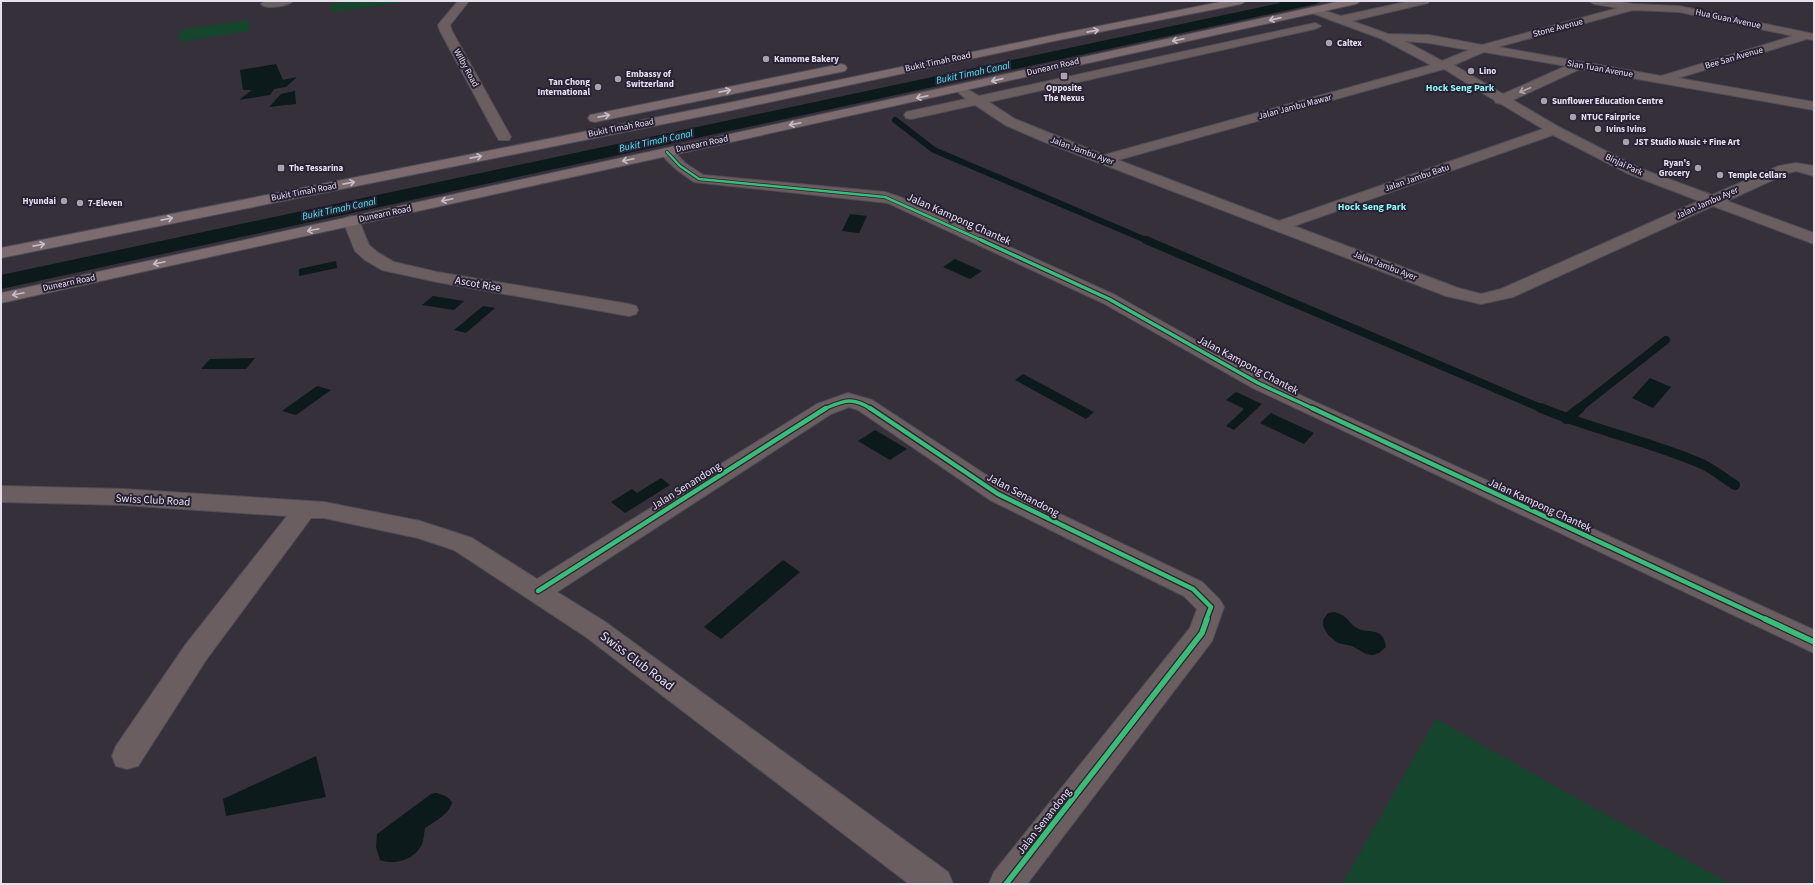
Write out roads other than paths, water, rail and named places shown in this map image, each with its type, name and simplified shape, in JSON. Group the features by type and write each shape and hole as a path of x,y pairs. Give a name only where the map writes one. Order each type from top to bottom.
{"highway":[{"path":"883,62 973,47 1196,1"},
{"name":"Bukit Timah Road","path":"1,253 728,107 913,68 999,55 1241,1"},
{"name":"Dunearn Road","path":"1,298 1356,1"},
{"path":"1013,65 1019,68 1039,70"},
{"path":"582,120 854,66"},
{"path":"913,68 928,70 960,89"},
{"path":"687,99 714,101 728,107"},
{"path":"1,239 454,148"}],"street":[{"path":"266,4 288,1"},
{"name":"Wilby Road","path":"464,1 444,25 503,137"},
{"path":"1340,20 1424,1"},
{"name":"Hua Guan Avenue","path":"1594,1 1633,7 1679,9 1810,36"},
{"name":"Stone Avenue","path":"1483,48 1633,7"},
{"name":"Binjai Park","path":"1313,10 1386,37 1405,46 1444,66 1554,130 1634,171 1814,239"},
{"path":"1810,36 1814,23"},
{"name":"Dunearn Road","path":"911,115 1315,26"},
{"name":"Bee San Avenue","path":"1661,79 1810,36"},
{"name":"Sian Tuan Avenue","path":"1386,37 1429,39 1814,106"},
{"name":"Jalan Jambu Mawar","path":"1104,159 1444,66 1483,48"},
{"path":"1501,100 1579,65"},
{"name":"Jalan Jambu Ayer","path":"960,89 1010,122 1047,138 1452,292 1481,299 1507,293 1784,169 1796,167 1814,171"},
{"name":"Jalan Jambu Batu","path":"1279,226 1554,130"},
{"name":"Jalan Kampong Chantek","path":"666,152 680,166 699,180 885,197 894,200 1109,299 1258,383 1814,642"},
{"name":"Ascot Rise","path":"351,221 361,247 371,256 388,266 437,277 630,310"},
{"name":"Jalan Senandong","path":"538,591 824,409 848,400 865,405 998,494 1193,589 1211,607 1202,633 1006,884"},
{"name":"Swiss Club Road","path":"1,494 123,498 324,510 420,530 463,544 595,629 936,884"},
{"path":"127,756 196,652 305,509"}],"waterway":[{"name":"Bukit Timah Canal","path":"1,282 1311,1"},
{"path":"895,120 934,150 1148,241"},
{"path":"1146,240 1543,409"},
{"path":"1578,409 1666,340"},
{"path":"1541,408 1567,418"},
{"path":"1567,418 1580,408"},
{"path":"1567,418 1682,456 1706,466 1735,485"}],"place":[{"name":"Caltex","path":"1329,43"},
{"name":"Kamome Bakery","path":"766,59"},
{"name":"Lino","path":"1471,71"},
{"name":"Opposite The Nexus","path":"1064,76"},
{"name":"Embassy of Switzerland","path":"618,79"},
{"name":"Tan Chong International","path":"598,87"},
{"name":"Sunflower Education Centre","path":"1544,101"},
{"name":"NTUC Fairprice","path":"1573,117"},
{"name":"Ivins Ivins","path":"1598,129"},
{"name":"JST Studio Music + Fine Art","path":"1626,142"},
{"name":"The Tessarina","path":"281,168"},
{"name":"Ryan's Grocery","path":"1698,168"},
{"name":"Temple Cellars","path":"1720,175"},
{"name":"Hyundai","path":"64,201"},
{"name":"7-Eleven","path":"80,203"}],"district":[{"name":"Hock Seng Park","path":"1460,88"},
{"name":"Hock Seng Park","path":"1372,207"}]}
